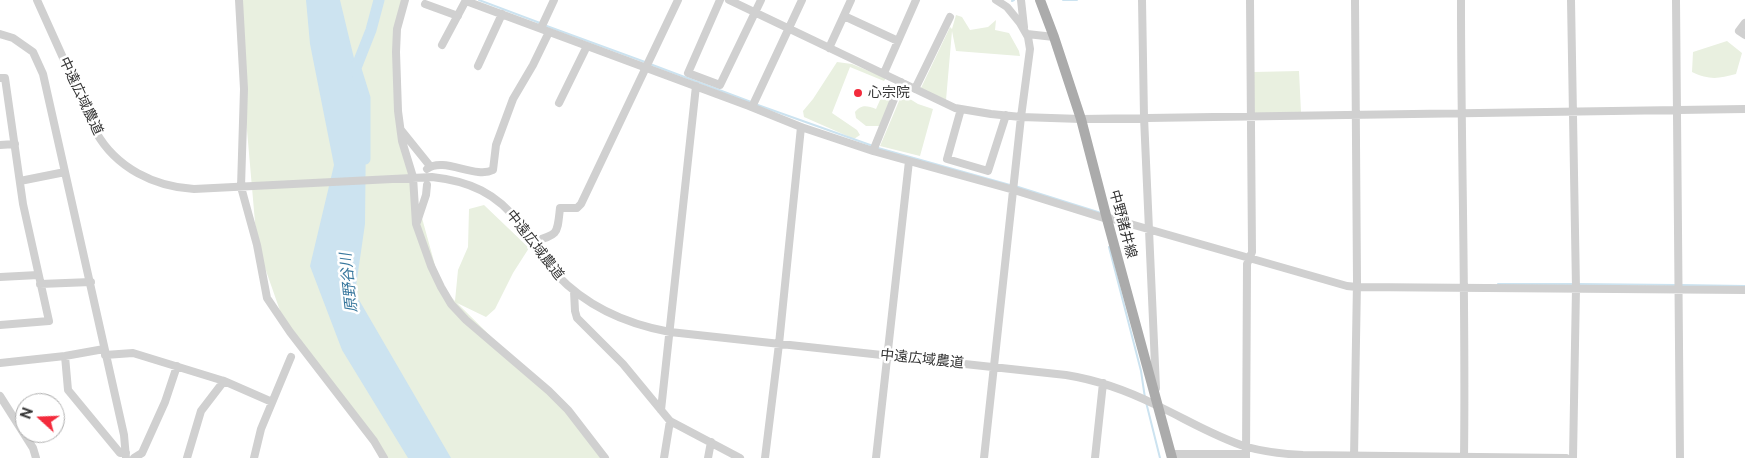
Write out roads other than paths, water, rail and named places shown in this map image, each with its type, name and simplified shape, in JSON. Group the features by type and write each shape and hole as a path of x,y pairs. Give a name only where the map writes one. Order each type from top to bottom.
{"main road":[{"name":"中野諸井線","path":"1040,0 1081,119 1106,218 1172,456"}],"street":[{"name":"中遠広域農道","path":"37,0 97,133 114,156 143,176 167,186 194,189 413,177 444,178 475,186 499,202 510,211 545,262 574,291 602,310 646,328 1066,375 1103,383 1157,405 1246,453"},
{"path":"239,0 244,89 245,187 267,298 290,332 374,441 384,458"},
{"path":"405,0 397,30 396,52 402,141 413,177 416,224 431,266 451,304 466,320 549,391 568,410 605,458"},
{"path":"442,45 466,0 801,127 873,151 1106,218 1251,255 1347,286 1357,284 1465,288 1745,290"},
{"path":"540,28 554,0"},
{"path":"532,242 551,236 557,231 560,208 577,208 582,204 678,0"},
{"path":"720,0 688,73 720,85 761,0"},
{"path":"729,0 884,73 940,102 962,109 1021,117 1081,119 1356,116 1745,109"},
{"path":"752,107 802,0"},
{"path":"829,48 851,0"},
{"path":"884,73 916,0"},
{"path":"996,0 1007,7 1025,31 1054,37"},
{"path":"984,458 1030,49 1025,31 1021,0"},
{"path":"1142,0 1144,117 1157,405"},
{"path":"1246,453 1247,264 1251,255 1250,0"},
{"path":"1354,457 1357,284 1355,0"},
{"path":"1461,0 1461,114 1465,288 1464,457"},
{"path":"1571,0 1576,288 1573,458"},
{"path":"1676,0 1680,458"},
{"path":"425,4 458,16"},
{"path":"478,66 502,14"},
{"path":"844,16 898,41"},
{"path":"915,89 950,16"},
{"path":"1745,23 1739,31 1745,35"},
{"path":"401,130 428,168 459,168 482,173 493,170 496,145 513,99 534,64 549,32"},
{"path":"0,34 13,38 33,52 42,74 124,435 126,455 120,453 68,390 65,356"},
{"path":"559,104 588,46"},
{"path":"0,78 5,78 23,204 49,321 0,325"},
{"path":"873,151 901,82"},
{"path":"662,410 696,86"},
{"path":"962,109 947,159 988,171 1006,115"},
{"path":"765,458 780,344 801,127"},
{"path":"0,145 15,144"},
{"path":"876,458 909,161"},
{"path":"20,181 64,172"},
{"path":"416,224 426,195 427,185"},
{"path":"0,277 38,275"},
{"path":"40,284 90,282"},
{"path":"574,291 574,311 577,318 623,364 670,422 740,458"},
{"path":"0,363 105,352 133,353 224,380 272,402"},
{"path":"254,458 261,429 292,357"},
{"path":"134,458 142,453 165,402 177,366"},
{"path":"188,458 201,411 224,380"},
{"path":"1095,458 1103,383"},
{"path":"0,396 33,448 36,458"},
{"path":"664,458 670,422"},
{"path":"708,458 710,442"},
{"path":"1172,456 1246,453 1354,457 1566,458"}],"water":[{"path":"306,0 340,0 359,79 366,129 365,224 355,293 451,458 408,458 342,350 310,266 334,165 310,44"}],"waterway":[{"path":"356,68 371,30 379,0"},
{"path":"479,0 540,23"},
{"path":"1063,0 1077,0"},
{"path":"544,25 645,62"},
{"path":"650,64 751,102"},
{"name":"原野谷川","path":"355,66 365,98 365,159"},
{"path":"755,104 873,146"},
{"path":"878,148 1010,185"},
{"path":"1015,186 1101,213"},
{"path":"1109,247 1141,371 1145,398"},
{"path":"1498,284 1573,284"},
{"path":"1578,284 1676,285"},
{"path":"1681,285 1745,286"},
{"path":"1146,402 1160,458"}],"place":[{"name":"心宗院","path":"858,93"}]}
